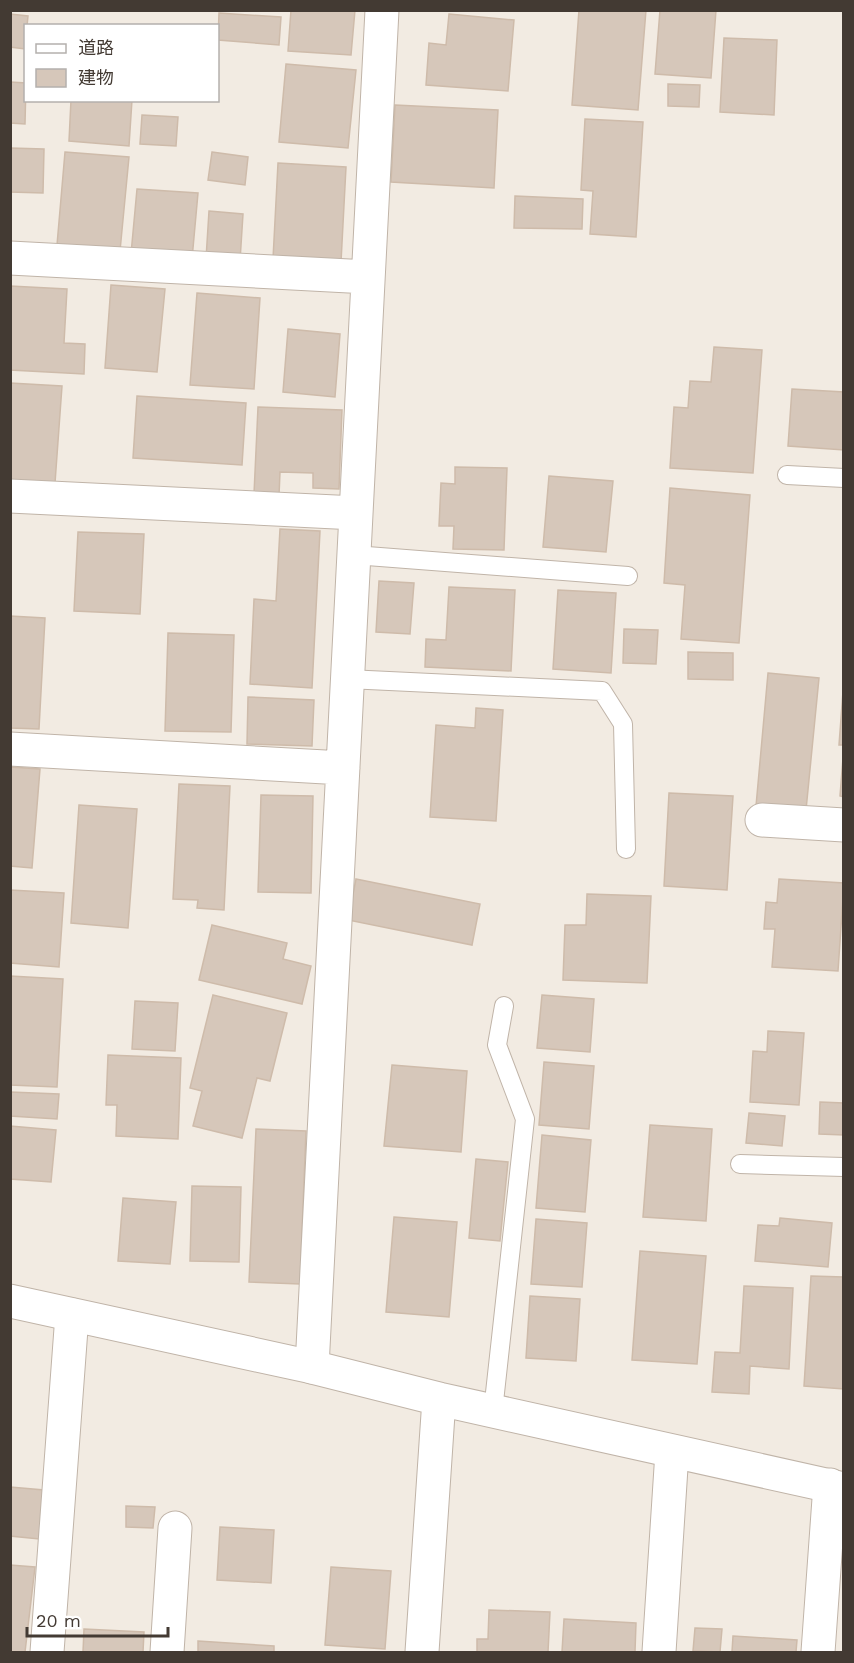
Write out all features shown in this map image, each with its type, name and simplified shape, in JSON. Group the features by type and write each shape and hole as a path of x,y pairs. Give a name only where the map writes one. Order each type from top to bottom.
{"street":[{"path":"312,1367 382,10"},
{"path":"10,258 368,277"},
{"path":"10,496 356,513"},
{"path":"10,749 343,768"},
{"path":"762,820 843,825"},
{"path":"10,1301 312,1367 439,1399 672,1452 837,1487 818,1653"},
{"path":"47,1653 72,1315"},
{"path":"422,1653 439,1399"},
{"path":"658,1653 672,1452"},
{"path":"167,1653 175,1528"}],"lane":[{"path":"787,475 843,478"},
{"path":"354,555 628,576"},
{"path":"347,679 602,692 623,724 626,849"},
{"path":"493,1411 525,1119 497,1045 504,1006"},
{"path":"740,1164 843,1167"}],"building":[{"path":"291,10 355,10 351,55 288,51"},
{"path":"579,10 646,10 638,110 572,105"},
{"path":"660,10 716,10 711,78 655,74"},
{"path":"219,13 281,17 279,45 219,40"},
{"path":"10,14 28,16 27,24 24,24 24,49 10,47"},
{"path":"449,14 514,20 508,91 426,85 429,43 446,45"},
{"path":"724,38 777,40 774,115 720,112"},
{"path":"286,64 356,70 348,148 279,142"},
{"path":"10,82 24,83 25,124 10,123"},
{"path":"668,84 700,85 699,107 668,106"},
{"path":"71,102 132,102 129,146 69,141"},
{"path":"395,105 498,110 494,188 391,182"},
{"path":"142,115 178,117 176,146 140,144"},
{"path":"585,119 643,122 636,237 590,234 593,191 581,190"},
{"path":"10,148 44,149 43,193 10,192"},
{"path":"65,152 129,157 120,251 57,245"},
{"path":"212,152 248,157 245,185 208,180"},
{"path":"278,163 346,167 341,262 273,259"},
{"path":"137,189 198,193 192,259 131,254"},
{"path":"515,196 583,199 582,229 514,228"},
{"path":"209,211 243,214 240,261 206,259"},
{"path":"111,285 165,289 157,372 105,368"},
{"path":"10,286 67,289 64,343 85,344 84,374 10,370"},
{"path":"197,293 260,298 254,389 190,385"},
{"path":"288,329 340,334 335,397 283,392"},
{"path":"714,347 762,350 753,473 670,468 674,407 688,408 690,381 711,382"},
{"path":"10,383 62,386 55,483 10,480"},
{"path":"792,389 844,392 844,450 788,446"},
{"path":"137,396 246,403 242,465 133,458"},
{"path":"258,407 342,410 339,489 313,488 313,473 280,472 279,496 254,494"},
{"path":"455,467 507,468 504,550 453,549 454,526 439,526 441,483 455,484"},
{"path":"549,476 613,481 606,552 543,547"},
{"path":"670,488 750,495 739,643 681,639 685,585 664,583"},
{"path":"280,529 320,531 312,688 250,684 254,599 276,601"},
{"path":"78,532 144,534 140,614 74,611"},
{"path":"379,581 414,583 410,634 376,632"},
{"path":"449,587 515,590 511,671 425,667 426,639 446,640"},
{"path":"558,590 616,593 611,673 553,669"},
{"path":"10,616 45,618 39,729 10,728"},
{"path":"624,629 658,630 656,664 623,663"},
{"path":"168,633 234,635 231,732 165,731"},
{"path":"688,652 733,653 733,680 688,679"},
{"path":"768,673 819,678 806,810 756,806"},
{"path":"844,678 844,745 839,745"},
{"path":"248,697 314,700 312,746 247,744"},
{"path":"476,708 503,710 496,821 430,817 436,725 475,728"},
{"path":"844,758 844,797 840,796"},
{"path":"10,767 40,769 32,868 10,866"},
{"path":"179,784 230,786 224,910 197,908 198,900 173,899"},
{"path":"669,793 733,796 727,890 664,886"},
{"path":"261,795 313,796 311,893 258,892"},
{"path":"79,805 137,809 128,928 71,923"},
{"path":"356,879 480,904 472,945 348,920"},
{"path":"779,879 844,883 838,971 772,967 775,929 764,929 766,902 777,903"},
{"path":"10,890 64,893 59,967 10,963"},
{"path":"587,894 651,896 647,983 563,980 565,925 586,925"},
{"path":"212,925 287,943 283,959 311,966 302,1004 199,980"},
{"path":"10,976 63,979 57,1087 10,1085"},
{"path":"213,995 287,1013 270,1081 257,1078 242,1138 193,1126 202,1091 190,1088"},
{"path":"542,995 594,999 590,1052 537,1048"},
{"path":"135,1001 178,1003 175,1051 132,1049"},
{"path":"768,1031 804,1033 799,1105 750,1102 753,1051 767,1052"},
{"path":"108,1055 181,1058 178,1139 116,1136 117,1105 106,1105"},
{"path":"544,1062 594,1066 589,1129 539,1125"},
{"path":"392,1065 467,1071 461,1152 384,1146"},
{"path":"10,1092 59,1094 57,1119 10,1116"},
{"path":"820,1102 844,1103 844,1135 819,1134"},
{"path":"749,1113 785,1116 782,1146 746,1143"},
{"path":"650,1125 712,1129 706,1221 643,1217"},
{"path":"10,1126 56,1130 51,1182 10,1179"},
{"path":"256,1129 306,1131 300,1284 249,1282"},
{"path":"542,1135 591,1140 585,1212 536,1208"},
{"path":"476,1159 508,1162 500,1241 469,1238"},
{"path":"192,1186 241,1187 239,1262 190,1261"},
{"path":"123,1198 176,1202 170,1264 118,1261"},
{"path":"394,1217 457,1222 449,1317 386,1312"},
{"path":"780,1218 832,1223 828,1267 755,1261 758,1225 779,1226"},
{"path":"536,1219 587,1223 582,1287 531,1284"},
{"path":"640,1251 706,1256 697,1364 632,1360"},
{"path":"811,1276 844,1277 844,1389 804,1386"},
{"path":"744,1286 793,1288 789,1369 750,1366 749,1394 712,1392 715,1352 740,1353"},
{"path":"530,1296 580,1299 576,1361 526,1358"},
{"path":"10,1487 44,1490 39,1539 10,1536"},
{"path":"126,1506 155,1507 153,1528 126,1527"},
{"path":"220,1527 274,1530 271,1583 217,1580"},
{"path":"10,1565 35,1567 25,1652 10,1652"},
{"path":"331,1567 391,1571 385,1649 325,1645"},
{"path":"489,1610 550,1612 548,1652 477,1652 477,1639 488,1639"},
{"path":"564,1619 636,1623 635,1652 562,1652"},
{"path":"695,1628 722,1629 720,1652 693,1651"},
{"path":"84,1629 144,1632 143,1652 83,1652"},
{"path":"733,1636 797,1640 796,1652 732,1652"},
{"path":"198,1641 274,1646 274,1652 198,1652"}]}
